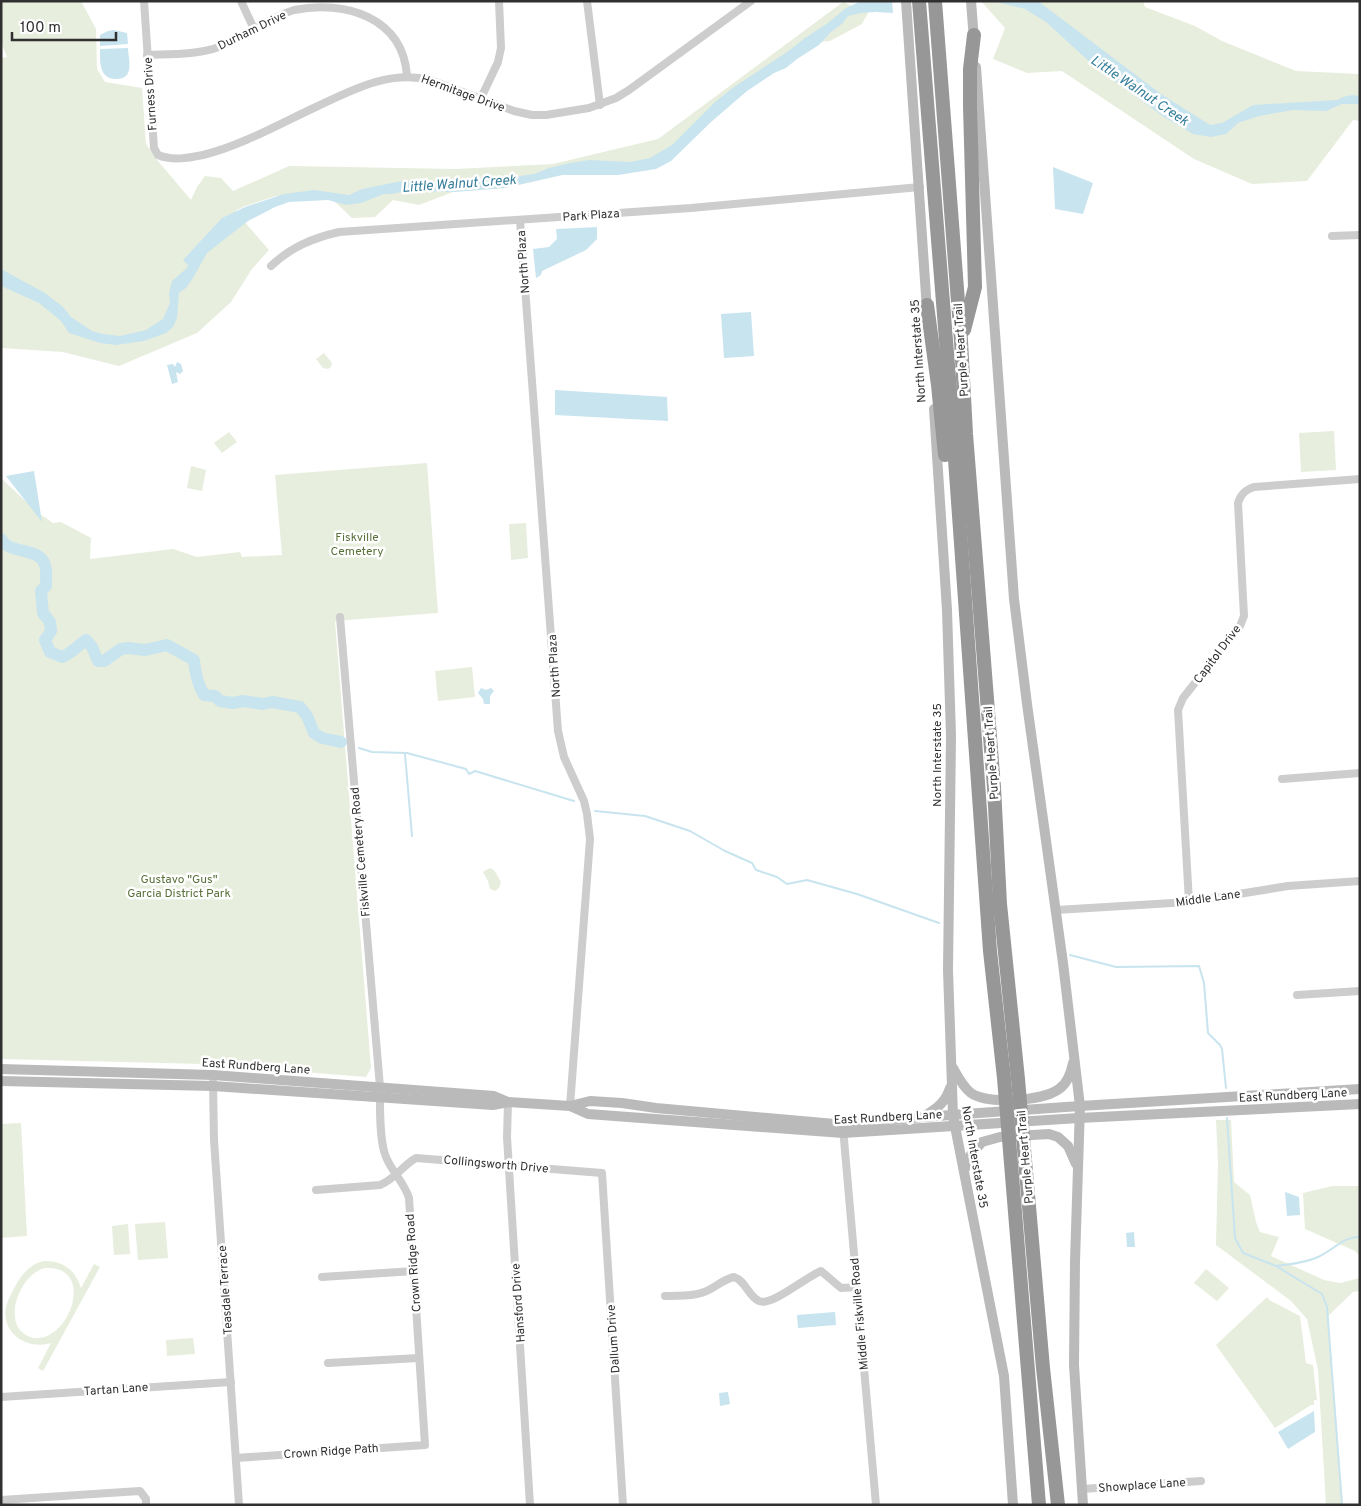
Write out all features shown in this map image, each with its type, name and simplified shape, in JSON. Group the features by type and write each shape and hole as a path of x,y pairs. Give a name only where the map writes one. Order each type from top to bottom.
{"highway":[{"name":"Purple Heart Trail","path":"919,1 951,403 990,951 1024,1152 1043,1368 1058,1505"},
{"name":"Purple Heart Trail","path":"935,1 994,787 1011,1078 1010,1153 1039,1505"},
{"path":"961,341 975,287 970,106 970,69 974,34"},
{"path":"927,306 938,385 955,565 964,606"}],"main road":[{"name":"North Interstate 35","path":"906,1 920,187 946,600 951,736 948,970 954,1121 1004,1376 1014,1505"},
{"path":"971,1 1014,598 1080,1106 1074,1364 1083,1505"},
{"path":"952,1065 965,1087 980,1098 991,1100 1037,1098 1050,1095 1064,1084 1070,1076 1074,1056"},
{"name":"East Rundberg Lane","path":"1,1069 213,1075 380,1092"},
{"path":"67,1082 68,1071"},
{"path":"146,1073 155,1085"},
{"path":"1077,1079 1088,1098 1104,1105"},
{"name":"East Rundberg Lane","path":"1,1080 494,1096 508,1102 570,1106 590,1101 843,1128 954,1121 1079,1118 1355,1104"},
{"path":"923,1117 942,1104 952,1084"},
{"path":"1355,1090 1355,1104"},
{"name":"East Rundberg Lane","path":"843,1128 923,1117 954,1121 1080,1106 1355,1090"},
{"path":"1194,1100 1196,1112"},
{"path":"964,1170 970,1156 982,1142 1000,1136 1049,1134 1064,1141 1078,1167"}],"street":[{"name":"Furness Drive","path":"144,1 153,142 158,155"},
{"path":"241,1 254,29"},
{"path":"481,98 498,62 501,48 498,1"},
{"path":"587,1 600,105"},
{"name":"Hermitage Drive","path":"158,155 172,159 193,157 220,150 360,86 407,76 417,76 430,80 514,112 532,115 546,115 600,105 629,90 751,1"},
{"name":"Durham Drive","path":"147,55 200,52 217,48 293,11 309,7 328,6 359,11 386,28 394,38 406,64 407,76"},
{"name":"Park Plaza","path":"271,266 304,242 339,232 691,208 920,187"},
{"name":"North Plaza","path":"520,220 558,731 564,757 584,801 590,839 570,1106"},
{"path":"1332,236 1360,235"},
{"name":"Capitol Drive","path":"1189,902 1178,710 1183,698 1240,626 1244,616 1238,503 1240,495 1254,487 1360,479"},
{"name":"Fiskville Cemetery Road","path":"340,617 380,1092"},
{"path":"1282,779 1360,773"},
{"name":"Middle Lane","path":"1056,910 1189,902 1288,886 1360,882"},
{"path":"1297,995 1360,991"},
{"name":"Teasdale Terrace","path":"213,1075 214,1140 239,1505"},
{"name":"Crown Ridge Road","path":"380,1092 384,1152 409,1198 425,1445"},
{"name":"Hansford Drive","path":"508,1102 507,1137 530,1505"},
{"name":"Middle Fiskville Road","path":"843,1128 876,1505"},
{"name":"Collingsworth Drive","path":"316,1190 380,1185 389,1181 403,1167 416,1158 602,1173"},
{"name":"Dallum Drive","path":"602,1173 623,1505"},
{"path":"322,1277 414,1271"},
{"path":"665,1296 701,1294 724,1280 734,1277 742,1282 754,1298 760,1302 767,1303 821,1271 841,1288 858,1288"},
{"path":"328,1363 419,1358"},
{"name":"Tartan Lane","path":"1,1397 231,1382"},
{"name":"Crown Ridge Path","path":"236,1458 425,1445"},
{"name":"Showplace Lane","path":"1082,1489 1201,1480"},
{"path":"1,1500 140,1491 146,1499 146,1505"}],"green space":[{"path":"1,1 81,1 96,29 97,69 105,82 142,88 146,144 191,200 205,176 221,178 233,191 289,166 455,169 553,164 658,139 843,2 868,13 862,24 830,41 820,42 762,78 713,116 660,166 562,175 505,188 453,192 419,205 393,200 375,217 352,218 334,201 312,193 276,196 245,206 235,211 269,250 252,269 231,302 197,333 119,366 63,352 1,348 1,58 7,57 1,42"},
{"path":"981,1 1143,1 1145,7 1195,26 1222,41 1296,71 1360,74 1360,121 1353,120 1307,181 1252,184 1194,159 1062,71 1027,73 993,59 1005,28"},
{"path":"324,353 332,363 328,369 323,368 316,359"},
{"path":"1334,431 1336,470 1301,472 1299,433"},
{"path":"229,432 237,442 222,453 214,443"},
{"name":"Gustavo \"Gus\" Garcia District Park","path":"427,463 438,613 335,621 371,1068 366,1077 203,1064 1,1059 1,478 36,511 53,523 61,522 91,538 90,559 173,549 197,557 240,552 242,557 282,555 275,475"},
{"path":"191,466 206,470 202,491 187,488"},
{"path":"526,523 528,558 511,560 509,524"},
{"path":"472,667 475,697 438,701 435,671"},
{"path":"490,868 494,870 501,882 499,888 495,891 490,889 483,872"},
{"path":"1216,1120 1231,1120 1234,1182 1250,1195 1260,1232 1279,1237 1271,1256 1324,1280 1340,1283 1360,1278 1360,1291 1353,1292 1328,1316 1343,1505 1326,1505 1318,1370 1307,1319 1291,1301 1216,1245 1218,1162"},
{"path":"21,1123 27,1236 1,1238 1,1124"},
{"path":"1332,1186 1360,1186 1360,1256 1355,1251 1305,1229 1303,1193"},
{"path":"165,1222 168,1258 138,1260 135,1224"},
{"path":"128,1224 130,1254 114,1255 112,1226"},
{"path":"44,1261 57,1262 68,1268 76,1276 81,1288 94,1264 100,1267 43,1371 38,1368 51,1343 34,1344 18,1338 8,1325 6,1307 24,1273 35,1264","holes":["45,1268 61,1271 71,1279 74,1292 72,1306 65,1320 56,1331 43,1337 30,1337 21,1331 16,1322 16,1301 21,1290 27,1280 36,1272"]},
{"path":"1206,1269 1229,1288 1217,1301 1194,1283"},
{"path":"1267,1297 1269,1300 1300,1316 1306,1363 1313,1365 1317,1400 1314,1400 1314,1405 1311,1405 1275,1428 1216,1345"},
{"path":"193,1338 195,1354 167,1356 166,1340"}],"water":[{"name":"Little Walnut Creek","path":"861,1 892,1 893,13 861,13 848,16 819,45 786,68 774,73 747,91 711,122 671,161 656,169 618,175 562,175 505,188 453,192 406,191 384,194 361,203 346,205 328,200 289,202 275,207 248,221 207,253 186,288 179,293 177,318 173,327 166,333 144,341 116,345 100,343 69,333 61,321 39,303 1,286 1,269 45,293 63,307 71,317 92,331 120,336 146,330 163,319 170,303 169,293 172,281 187,268 188,265 183,260 222,218 245,207 284,194 314,190 349,195 362,189 402,181 437,184 496,177 513,177 534,174 549,168 589,160 630,162 650,158 672,145 715,102 734,87 787,52 846,8"},
{"name":"Little Walnut Creek","path":"981,1 1038,1 1161,94 1210,125 1222,123 1253,105 1337,100 1345,96 1354,95 1360,96 1360,104 1342,104 1326,111 1293,110 1259,116 1238,123 1226,134 1211,137 1193,134 1164,117 1094,66 1046,22 1025,9 997,2"},
{"path":"114,30 127,33 128,44 100,46 100,35"},
{"path":"128,48 130,65 127,75 117,79 106,76 103,73 100,49"},
{"path":"1053,167 1093,183 1083,214 1055,209"},
{"path":"597,227 597,239 586,250 542,271 541,275 536,278 533,249 549,247 557,239 556,229"},
{"path":"751,312 754,356 724,358 721,314"},
{"path":"177,362 181,364 183,371 180,374 176,372 178,382 172,384 167,365 173,364 175,367"},
{"path":"555,390 667,397 668,421 555,415"},
{"path":"34,471 42,522 6,476"},
{"path":"481,688 486,690 491,688 494,691 490,696 490,704 484,704 483,699 478,693"},
{"path":"1285,1192 1299,1197 1300,1215 1287,1216"},
{"path":"1134,1232 1135,1247 1127,1247 1126,1233"},
{"path":"835,1312 836,1325 798,1328 797,1315"},
{"path":"728,1392 730,1404 720,1406 719,1393"},
{"path":"1314,1411 1315,1432 1288,1449 1278,1432"}],"waterway":[{"path":"1,539 10,547 37,555 45,565 46,586 41,591 43,613 50,622 51,631 45,640 50,652 62,657 86,640 92,647 98,661 104,661 121,649 145,650 167,645 194,660 197,678 204,695 215,696 220,701 233,703 243,701 263,704 272,702 300,707 307,716 314,733 322,738 341,742"},
{"path":"359,748 372,752 407,753 466,769 469,774 475,771 574,801"},
{"path":"405,754 412,836"},
{"path":"595,811 645,816 690,831 725,851 752,863 756,870 777,877 787,884 807,880 857,894 939,923"},
{"path":"1070,955 1116,967 1199,966 1204,983 1208,1033 1222,1049 1226,1088"},
{"path":"1227,1118 1235,1238 1243,1253 1276,1266 1322,1294 1327,1307 1342,1505"},
{"path":"1276,1266 1313,1259 1343,1241 1360,1237"}],"park label":[{"name":"Fiskville Cemetery","path":"357,544"}]}
